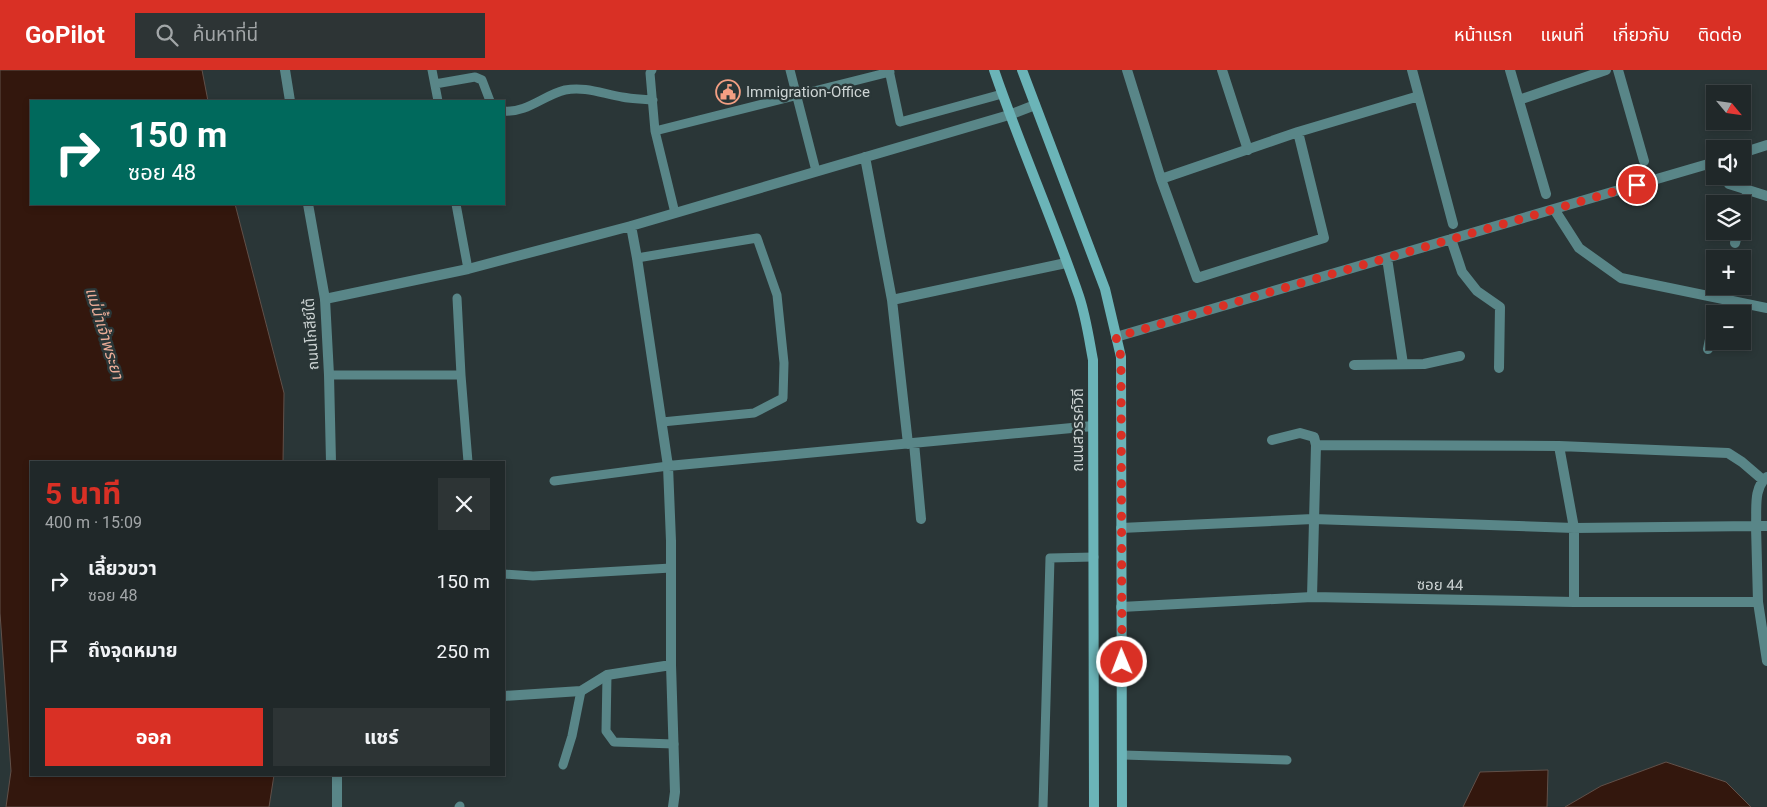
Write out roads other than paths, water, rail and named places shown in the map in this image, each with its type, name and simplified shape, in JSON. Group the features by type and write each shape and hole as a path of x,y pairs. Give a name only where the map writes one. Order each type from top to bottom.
{"main road":[{"name":"ถนนสวรรค์วิถี","path":"994,70 1009,115 1031,167 1079,298 1093,360 1094,807"},
{"path":"1022,70 1105,289 1121,357 1122,807"}],"street":[{"path":"285,70 290,100"},
{"path":"1127,70 1161,179 1197,278 1324,238 1298,132"},
{"path":"1222,70 1248,150"},
{"path":"1412,70 1453,224"},
{"path":"1510,70 1546,194"},
{"path":"1520,100 1606,70"},
{"path":"1618,70 1644,162"},
{"path":"1161,179 1298,132 1419,96"},
{"path":"325,299 468,269 631,226 1009,115 1035,105"},
{"path":"1751,150 1767,145"},
{"path":"865,157 892,300 921,519"},
{"path":"1116,337 1706,166"},
{"path":"1732,185 1767,196"},
{"path":"1747,195 1748,190"},
{"name":"ถนนโกสีย์ใต้","path":"308,205 325,299 331,461"},
{"path":"1554,209 1579,248 1621,278 1767,308"},
{"path":"631,226 668,466 671,665 676,792 673,807"},
{"path":"1451,239 1462,272 1476,291 1500,307 1499,368"},
{"path":"1387,258 1403,364"},
{"path":"892,300 1066,263"},
{"path":"1717,305 1719,298"},
{"path":"1354,365 1424,364 1460,356"},
{"path":"668,466 1093,426"},
{"path":"1272,440 1300,433 1314,436 1316,445 1312,597"},
{"path":"1316,445 1559,446 1728,453 1765,478 1757,490 1756,526 1758,602 1767,661"},
{"path":"1559,446 1574,528 1574,602"},
{"path":"1121,528 1314,519 1574,528 1767,526"},
{"name":"ซอย 44","path":"1121,607 1312,597 1574,602 1758,602"},
{"path":"505,696 581,690 607,675 671,665"},
{"path":"337,776 337,807"}],"lane":[{"path":"432,70 438,100"},
{"path":"652,70 650,73 655,132 675,213"},
{"path":"790,70 816,172"},
{"path":"655,132 889,71 900,122 1002,94"},
{"path":"435,84 476,77 482,80 490,100"},
{"path":"505,111 510,112 527,108 564,90 587,89 623,98 653,100"},
{"path":"456,205 468,269"},
{"path":"637,258 757,238 777,295 784,363 783,398 754,412 662,422"},
{"path":"457,298 468,461"},
{"path":"329,375 461,375"},
{"path":"554,481 668,466"},
{"path":"1043,807 1050,558 1094,556"},
{"path":"505,574 533,576 671,568"},
{"path":"607,675 606,731 614,742 674,744"},
{"path":"563,765 572,736 581,690"},
{"path":"1123,755 1287,760"}],"water":[{"name":"แม่น้ำเจ้าพระยา","path":"0,70 202,70 208,100 30,100 30,205 235,205 284,393 283,461 30,461 30,776 274,776 269,807 6,807 11,771 0,613"},
{"path":"1666,762 1726,782 1751,807 1565,807 1601,786"},
{"path":"1548,770 1547,807 1463,807 1480,772"}],"place":[{"name":"Immigration-Office","path":"728,92"}]}
